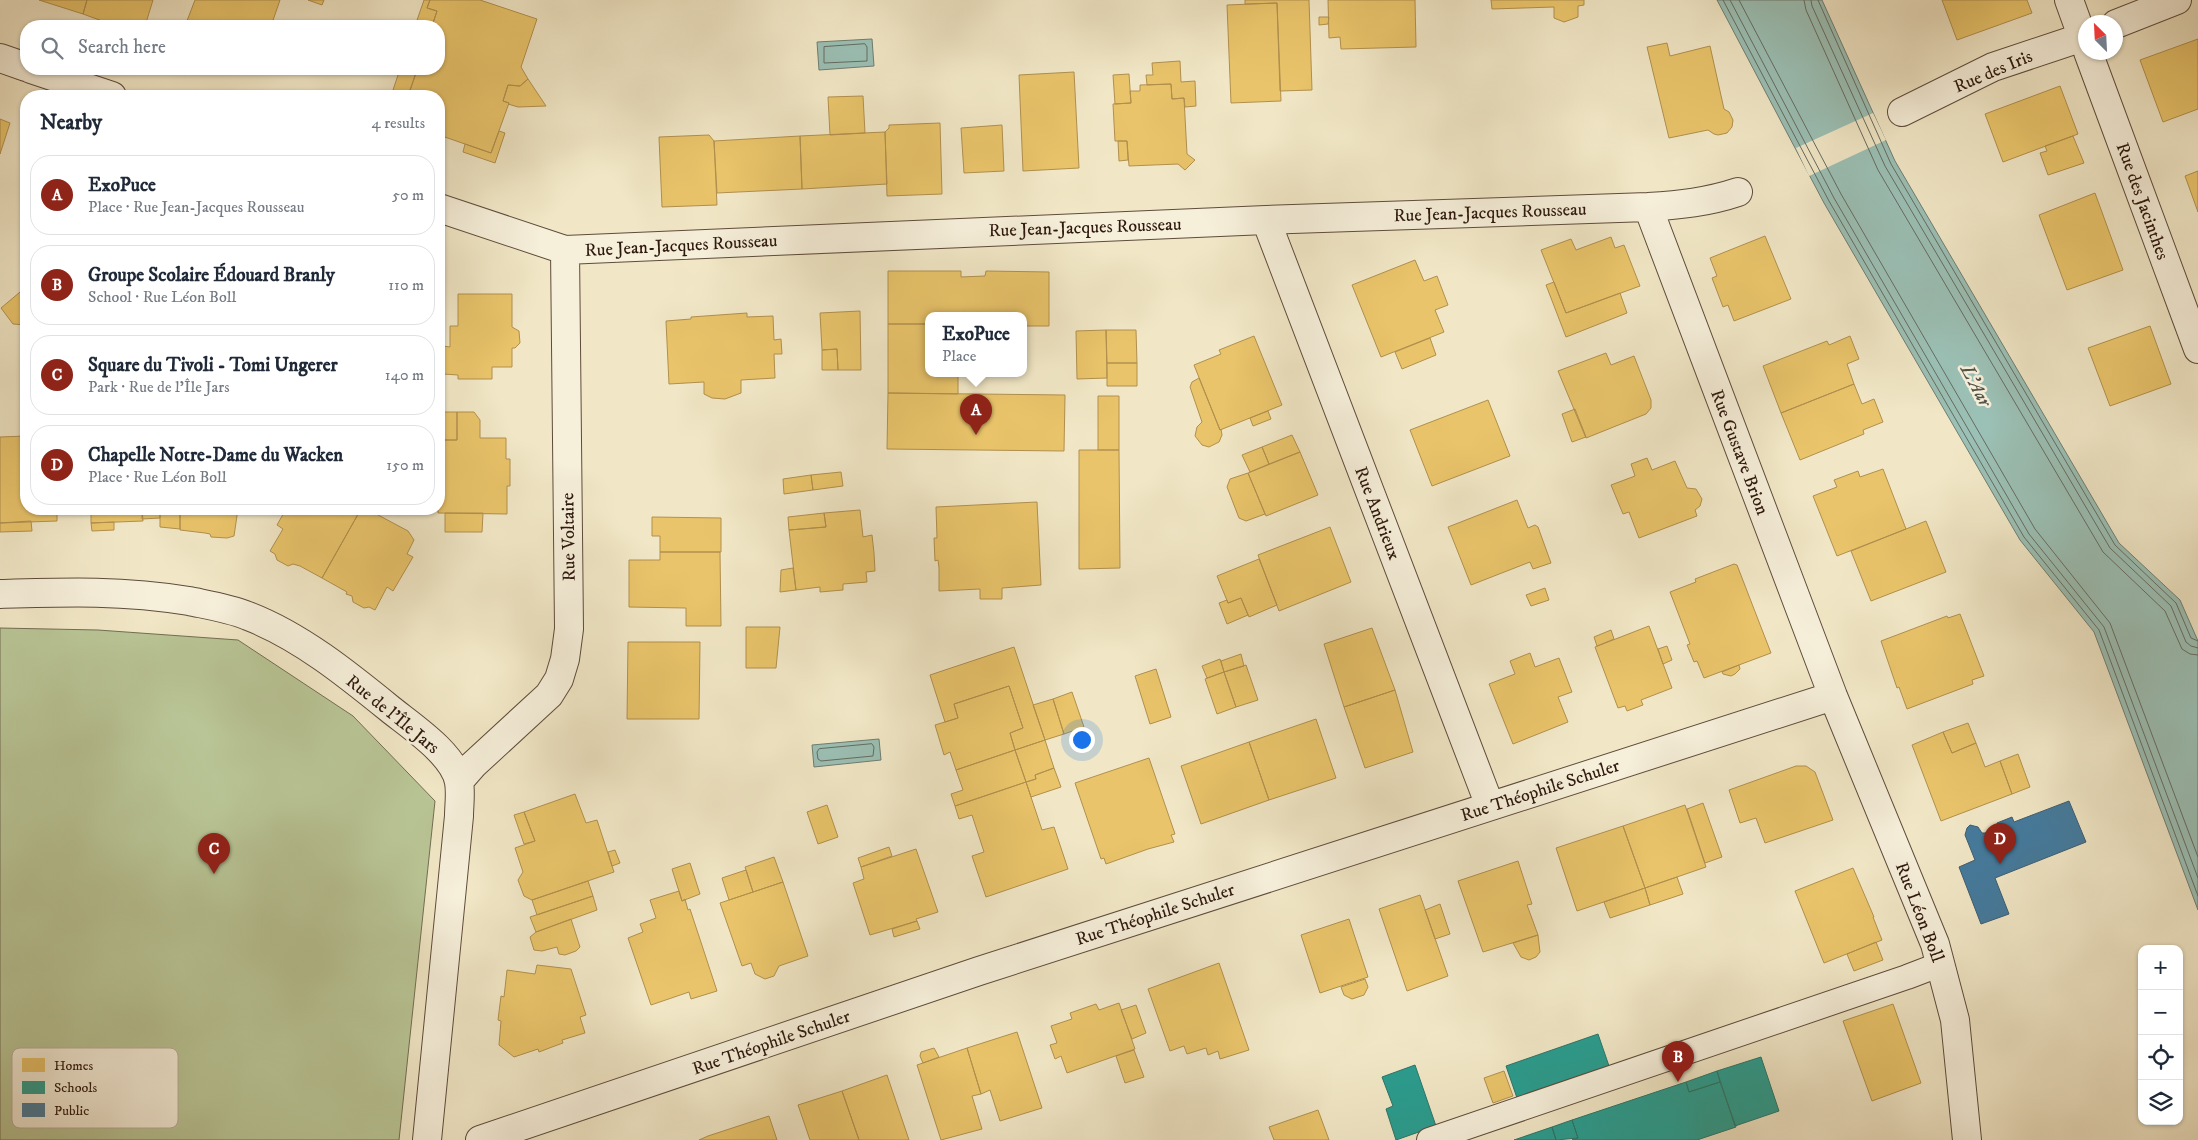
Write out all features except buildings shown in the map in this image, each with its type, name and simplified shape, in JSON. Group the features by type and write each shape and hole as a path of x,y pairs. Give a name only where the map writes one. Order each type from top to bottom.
{"street":[{"name":"Rue des Jacinthes","path":"2069,0 2078,24"},
{"path":"2123,21 2177,0"},
{"name":"Rue des Iris","path":"1902,112 1993,66 2078,45"},
{"path":"0,58 20,65"},
{"name":"Rue des Jacinthes","path":"2091,60 2198,349"},
{"path":"49,75 94,90"},
{"name":"Rue Jean-Jacques Rousseau","path":"445,210 565,250 1266,220 1648,207 1702,202 1738,192"},
{"name":"Rue Gustave Brion","path":"1648,207 1833,696"},
{"name":"Rue Andrieux","path":"1266,220 1490,806"},
{"name":"Rue Voltaire","path":"459,782 473,765 549,695 559,679 565,659 569,629 565,250"},
{"name":"Rue de l'Île Jars","path":"0,594 107,592 145,594 208,604 247,616 290,637 368,691 434,745 450,763 459,782 459,816 427,1140"},
{"name":"Rue Théophile Schuler","path":"480,1140 979,971 1833,696"},
{"name":"Rue Léon Boll","path":"1833,696 1935,944 1955,1020 1967,1140"}],"lane":[{"path":"1429,1140 1940,964"}],"green space":[{"path":"0,628 98,630 238,640 353,716 435,801 399,1140 0,1140"}],"water":[{"name":"L'Aar","path":"1717,0 1822,0 1895,161 2119,543 2180,600 2198,641 2198,910 2094,632 2020,540 1824,203"},
{"path":"872,39 874,66 819,70 817,42"},
{"path":"879,739 881,760 814,767 812,745"}],"pier":[{"path":"1873,113 1886,140 1809,176 1796,148"}],"place":[{"name":"ExoPuce","path":"976,435"},
{"name":"Chapelle Notre-Dame du Wacken","path":"2000,864"},
{"name":"Square du Tivoli - Tomi Ungerer","path":"214,874"},
{"name":"Groupe Scolaire Édouard Branly","path":"1678,1082"}]}
